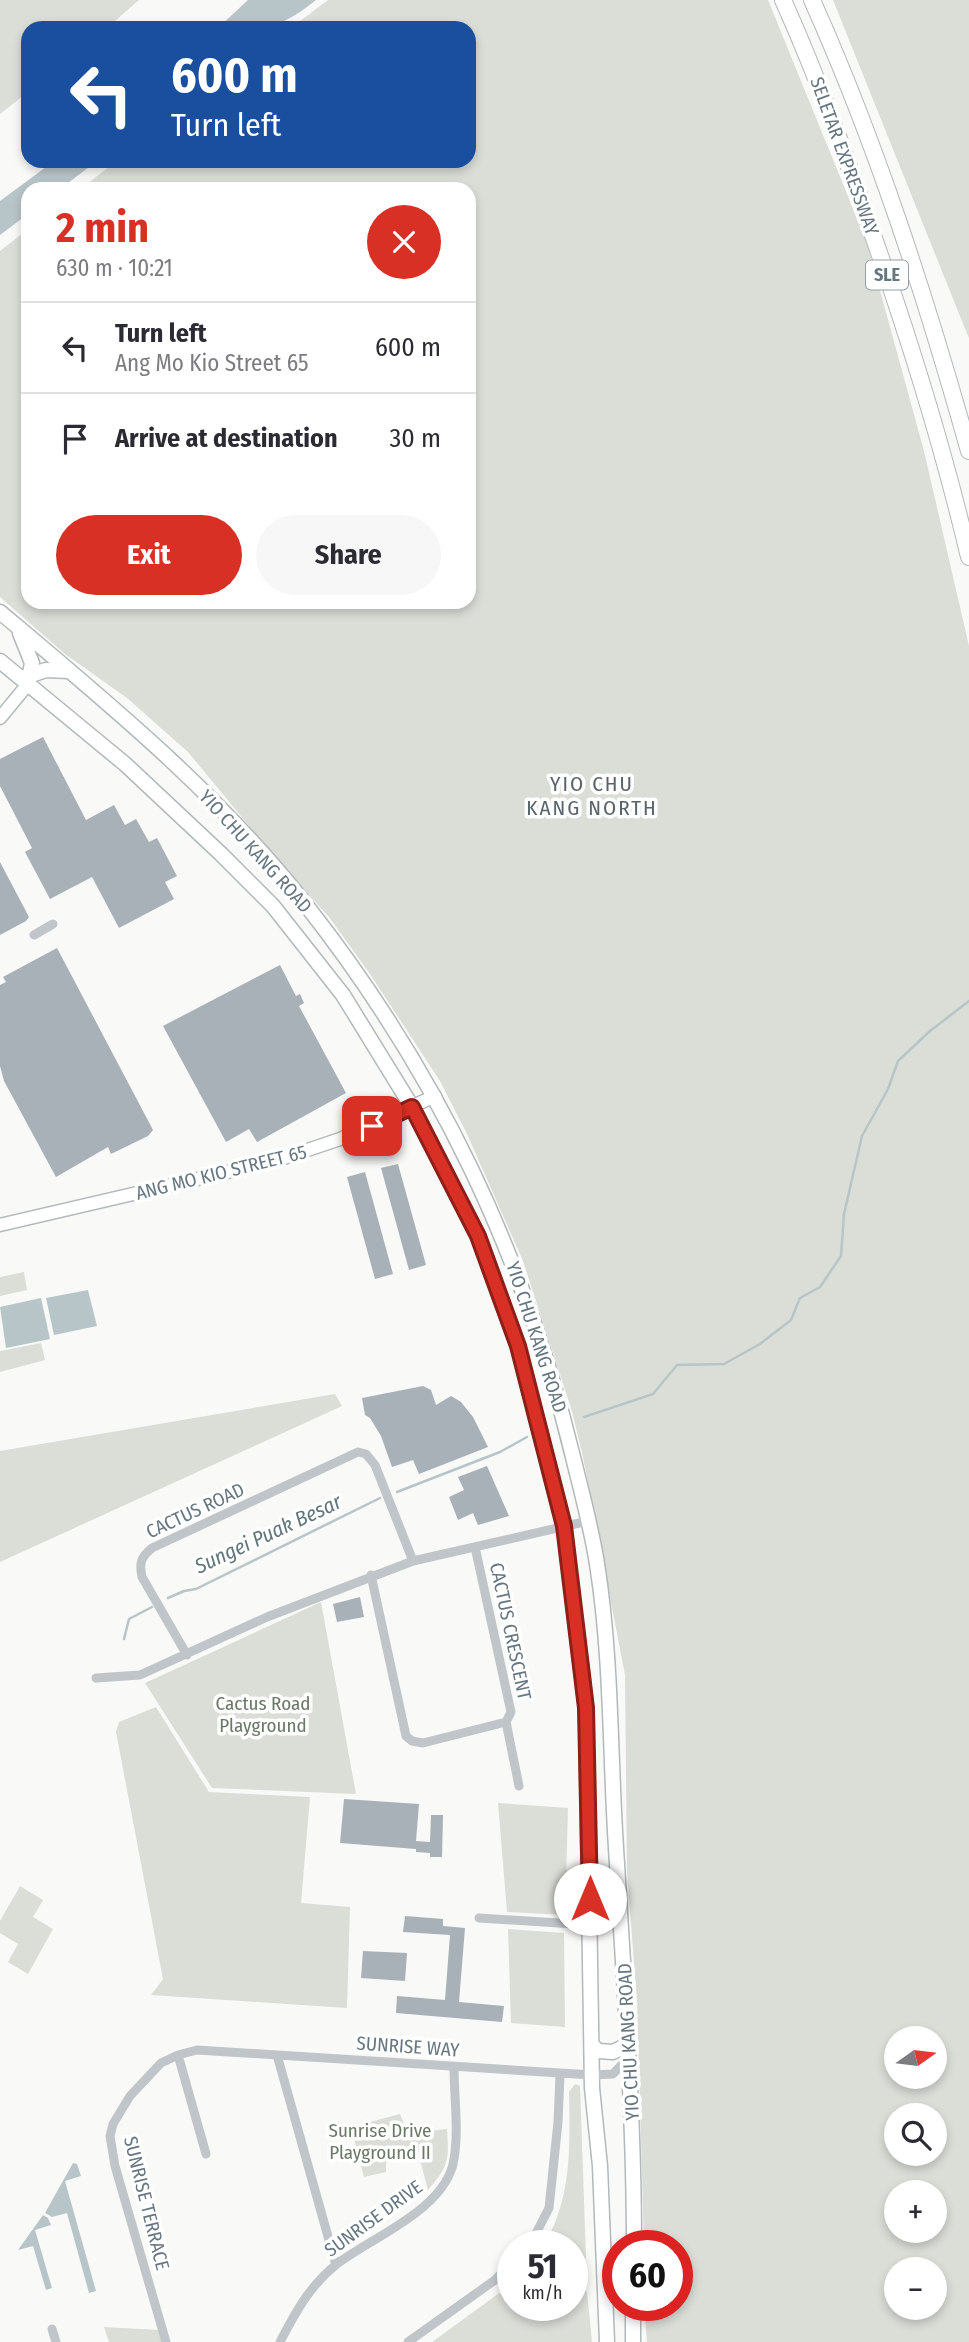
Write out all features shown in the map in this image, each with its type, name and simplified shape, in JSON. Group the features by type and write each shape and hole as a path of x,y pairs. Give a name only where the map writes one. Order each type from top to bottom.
{"highway":[{"name":"SELETAR EXPRESSWAY","path":"783,0 812,64 906,330 953,491 969,557"},
{"name":"SELETAR EXPRESSWAY","path":"812,0 847,83 933,324 969,451"}],"main road":[{"name":"YIO CHU KANG ROAD","path":"0,612 182,769 246,835 305,904 373,995 435,1096 500,1227 533,1316 568,1434 598,1568 609,1678 615,1835 629,2050 634,2230"},
{"path":"16,625 29,654 27,679 46,670 68,671"},
{"name":"YIO CHU KANG ROAD","path":"0,661 27,679 125,764 273,906 342,995 412,1107 478,1236 514,1334 564,1526 586,1708 592,2075 600,2166 607,2342"},
{"path":"590,1842 594,1832 600,1828 609,1828 615,1835"},
{"path":"593,2046 598,2051 629,2050"},
{"path":"633,2321 633,2342"}],"street":[{"path":"0,705 27,679"},
{"path":"0,718 27,679"},
{"path":"34,935 53,924"},
{"name":"ANG MO KIO STREET 65","path":"0,1225 275,1161 340,1139 435,1096"},
{"name":"CACTUS ROAD","path":"187,1654 142,1577 139,1565 144,1554 358,1452 366,1454 376,1465 413,1561"},
{"path":"96,1678 140,1675 267,1617 413,1561 588,1521"},
{"name":"CACTUS CRESCENT","path":"475,1547 511,1712 506,1722 519,1786"},
{"name":"CACTUS CRESCENT","path":"371,1575 406,1736 412,1741 423,1743 506,1722"},
{"path":"479,1918 590,1925"},
{"name":"SUNRISE WAY","path":"178,2055 197,2050 592,2075 613,2074 629,2050"},
{"path":"178,2055 206,2154"},
{"name":"SUNRISE TERRACE","path":"166,2342 115,2166 110,2136 113,2124 130,2096 161,2063 178,2055"},
{"path":"277,2055 337,2264"},
{"name":"SUNRISE DRIVE","path":"280,2342 301,2301 337,2264 388,2233 435,2197 449,2174 454,2159 454,2067"},
{"path":"538,2230 549,2208 560,2075"},
{"path":"408,2342 497,2278"},
{"path":"52,2329 56,2342"}],"green space":[{"path":"0,0 139,0 115,21 21,21 21,98 0,114"},
{"path":"328,0 768,0 867,243 924,451 969,646 969,2342 647,2342 645,2321 693,2321 693,2230 644,2230 637,2001 627,1871 625,1675 572,1411 523,1261 467,1134 440,1081 329,917 283,867 188,752 127,698 65,654 0,597 0,251 21,234 21,609 476,609 476,182 89,182 108,168 476,168 476,21 300,21"},
{"path":"833,0 969,0 969,338 968,336"},
{"path":"24,1272 27,1290 0,1296 0,1277"},
{"path":"41,1343 45,1360 0,1372 0,1351"},
{"path":"335,1394 342,1406 0,1562 0,1451"},
{"name":"Cactus Road Playground","path":"321,1602 356,1794 212,1788 145,1683"},
{"path":"156,1707 209,1792 310,1797 301,1903 350,1907 347,2008 151,1995 163,1979 116,1732 119,1722"},
{"path":"498,1803 568,1808 565,1915 507,1912"},
{"path":"20,1886 43,1900 33,1917 53,1929 28,1974 8,1962 18,1944 0,1933 0,1921"},
{"path":"508,1929 564,1933 565,2027 511,2023"},
{"path":"575,2084 580,2086 585,2230 552,2230 560,2209 567,2171 569,2092"},
{"name":"Sunrise Drive Playground II","path":"400,2114 408,2133 447,2129 446,2162 428,2190 418,2152 386,2162 386,2172 364,2177 351,2127"},
{"path":"497,2295 497,2321 588,2321 588,2302 592,2342 432,2342"},
{"path":"104,2327 160,2330 163,2342 109,2342"}],"shaded area":[{"path":"248,0 316,0 283,21 226,21"},
{"path":"45,168 88,168 69,182 26,182"},
{"path":"21,185 21,219 0,235 0,201"},
{"path":"88,1290 97,1326 54,1335 46,1298"},
{"path":"41,1298 50,1339 6,1348 0,1307"},
{"path":"73,2163 77,2164 81,2176 65,2181 96,2291 89,2293 67,2213 52,2217 45,2213"},
{"path":"43,2215 51,2225 35,2230 52,2288 46,2290 33,2246 18,2250"}],"building":[{"path":"43,737 86,820 114,805 125,825 136,819 149,842 157,838 177,876 165,882 174,899 119,928 92,877 50,899 25,852 32,848 0,786 0,759"},
{"path":"0,862 29,917 0,935"},
{"path":"57,948 153,1130 148,1136 111,1154 108,1147 56,1177 4,1081 0,1066 0,985 6,982 3,977"},
{"path":"280,965 296,996 300,994 304,1003 299,1006 346,1093 257,1142 249,1129 226,1142 163,1026"},
{"path":"398,1164 426,1265 409,1270 381,1168"},
{"path":"365,1172 393,1274 375,1279 347,1177"},
{"path":"423,1386 431,1390 436,1405 451,1396 461,1402 473,1417 488,1447 419,1474 413,1460 392,1467 381,1436 370,1418 365,1415 362,1398"},
{"path":"487,1466 509,1516 478,1525 473,1513 458,1520 449,1497 464,1490 458,1477"},
{"path":"360,1597 364,1617 337,1622 333,1604"},
{"path":"344,1799 419,1804 416,1841 430,1842 431,1815 443,1815 442,1857 430,1857 430,1853 416,1852 416,1849 340,1843"},
{"path":"405,1916 443,1919 443,1926 465,1928 459,2002 504,2006 502,2022 396,2013 397,1996 445,2000 450,1935 403,1932"},
{"path":"363,1951 407,1953 405,1981 361,1978"}],"waterway":[{"name":"Sungei Puak Besar","path":"584,1417 653,1394 677,1365 724,1364 760,1344 791,1320 800,1298 820,1287 841,1256 844,1214 862,1136 888,1089 898,1061 930,1031 969,1001"},
{"name":"Sungei Puak Besar","path":"397,1492 500,1452 527,1437"},
{"name":"Sungei Puak Besar","path":"168,1598 196,1589 380,1498"},
{"name":"Sungei Puak Besar","path":"124,1639 129,1619 152,1607"}],"district":[{"name":"YIO CHU KANG NORTH","path":"592,796"}],"route":[{"path":"372,1126 412,1107 478,1236 518,1346 564,1526 586,1708 590,1899"}]}
